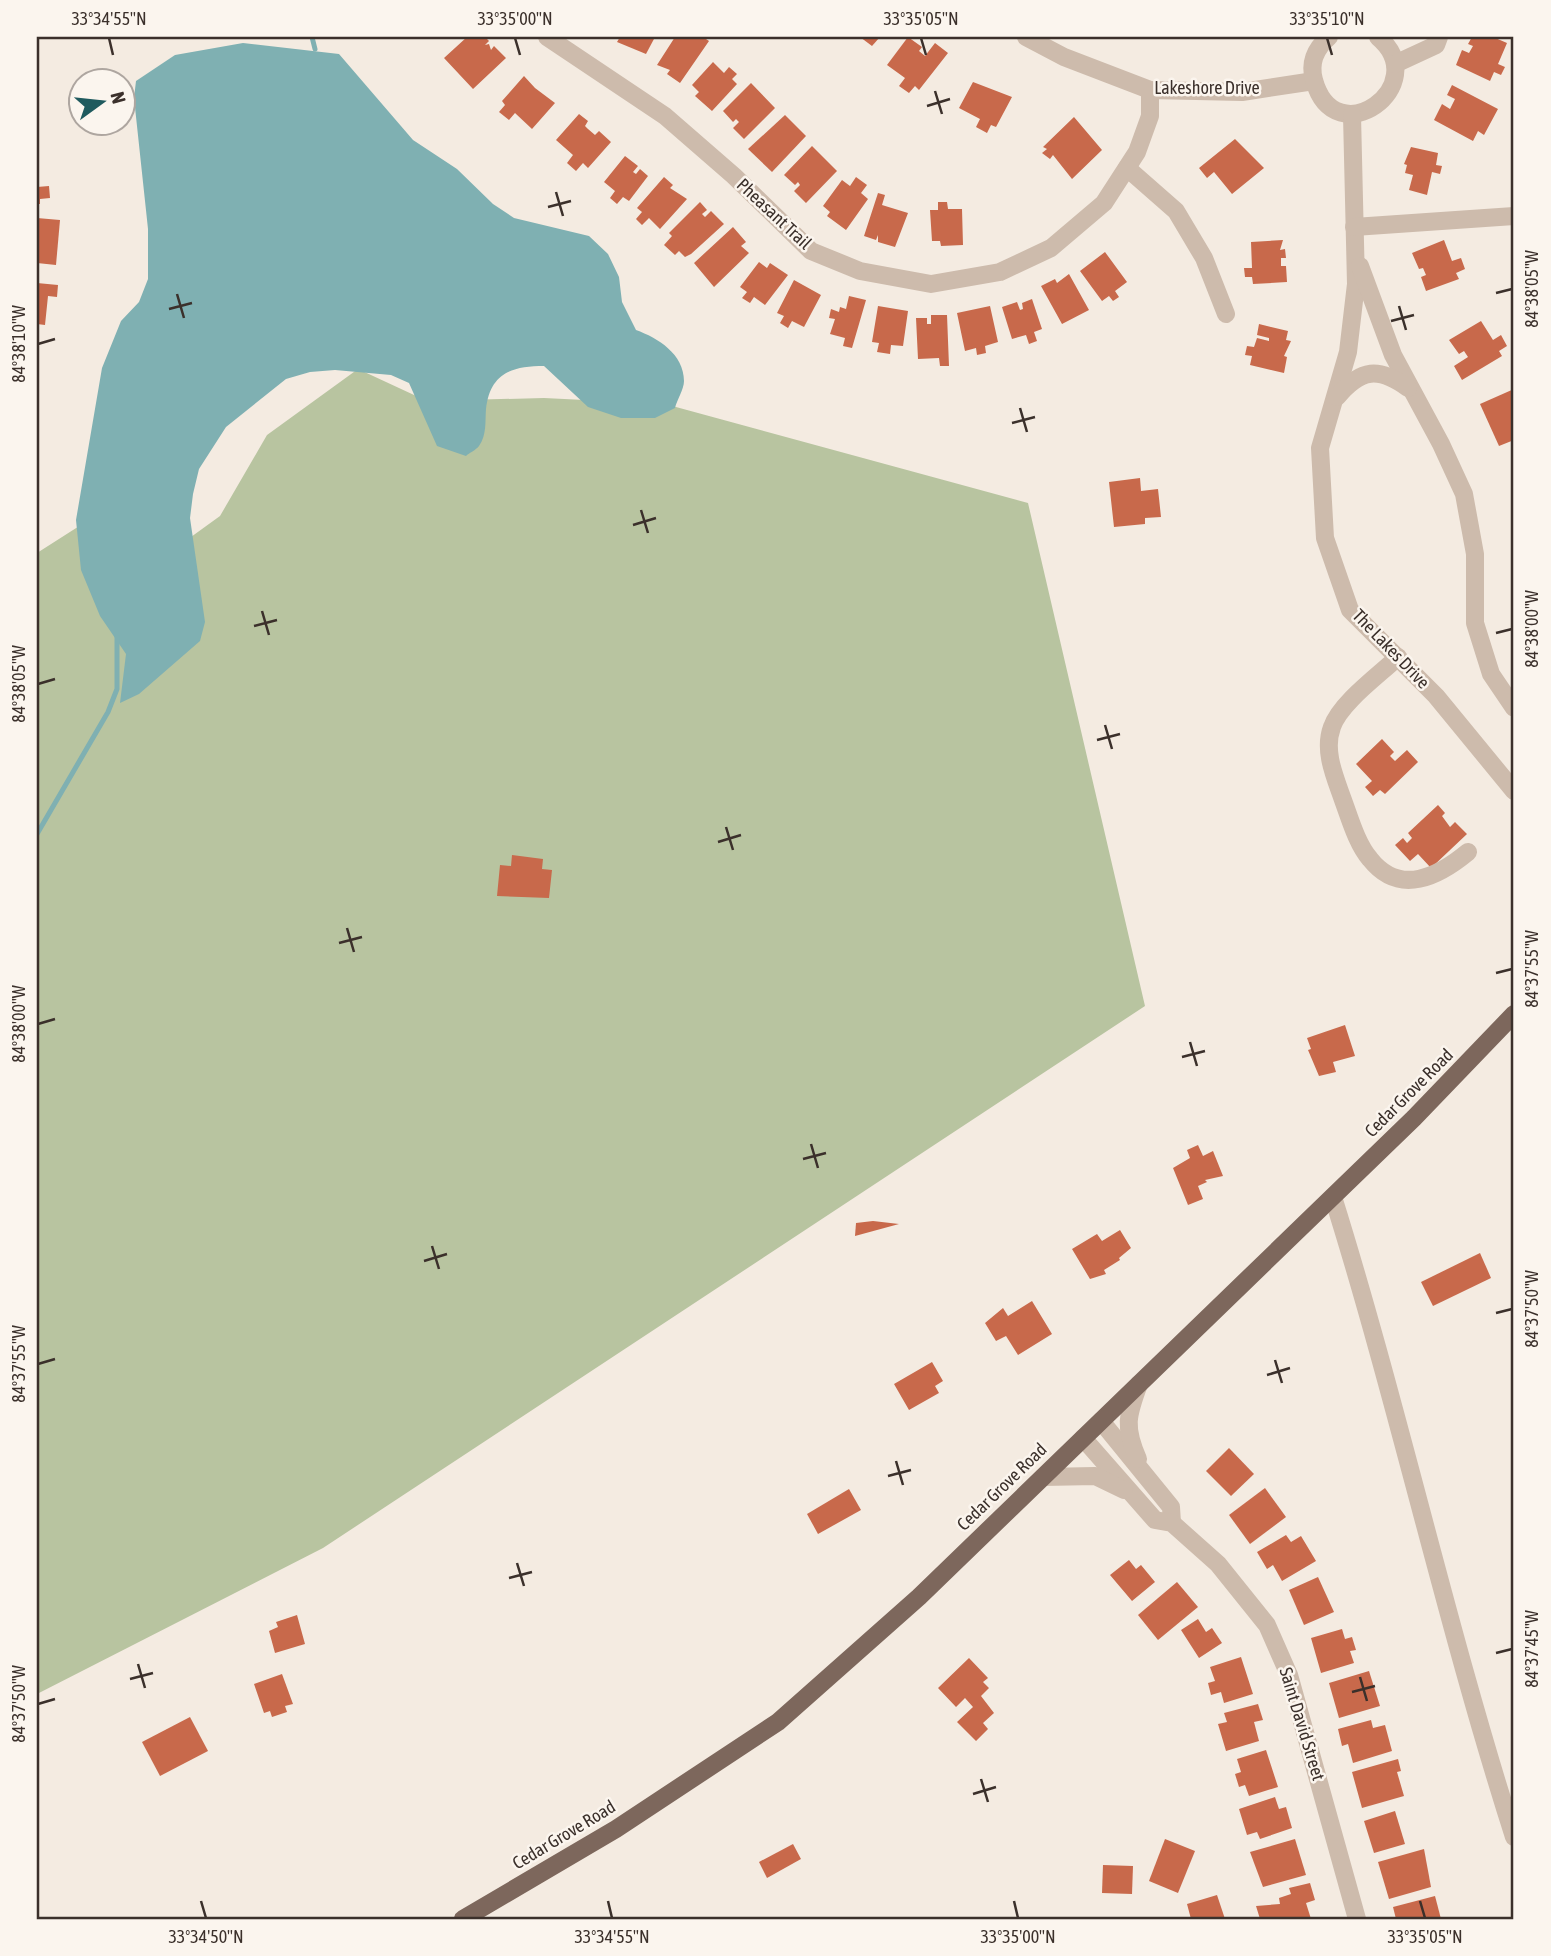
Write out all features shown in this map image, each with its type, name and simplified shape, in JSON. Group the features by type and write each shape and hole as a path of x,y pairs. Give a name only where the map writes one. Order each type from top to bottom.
{"main road":[{"name":"Cedar Grove Road","path":"463,1919 616,1829 778,1722 919,1597 1333,1197 1514,1014"}],"street":[{"name":"Pheasant Trail","path":"547,37 665,116 734,176 811,251 860,271 931,284 1000,272 1051,248 1104,203 1137,152 1150,116 1150,90"},
{"name":"Lakeshore Drive","path":"1026,37 1064,57 1150,90 1242,92 1314,80"},
{"path":"1329,37 1321,44 1312,62 1314,80 1325,102 1340,113 1352,115 1369,110 1384,99 1395,83 1395,64 1386,44 1378,37"},
{"path":"1395,64 1437,45 1439,37"},
{"name":"The Lakes Drive","path":"1352,115 1356,284 1348,352 1320,448 1325,538 1350,610 1436,696 1514,790"},
{"path":"1127,168 1176,211 1204,258 1226,314"},
{"path":"1354,227 1514,216"},
{"name":"The Lakes Drive","path":"1355,252 1392,355 1464,494 1475,554 1475,623 1491,674 1514,708"},
{"name":"The Lakes Drive","path":"1334,400 1348,384 1368,373 1389,374 1413,393"},
{"path":"1398,657 1335,720 1328,746 1339,790 1370,859 1390,875 1418,881 1445,872 1468,852"},
{"path":"1333,1197 1354,1265 1434,1566 1514,1837"},
{"path":"1139,1384 1127,1418 1128,1430 1147,1478"},
{"name":"Saint David Street","path":"1101,1421 1171,1507 1172,1523"},
{"name":"Saint David Street","path":"1083,1438 1155,1520 1172,1523 1218,1564 1267,1625 1289,1675 1357,1919"},
{"path":"1043,1477 1095,1476 1130,1492"}],"green space":[{"path":"358,369 427,401 544,398 665,404 1028,503 1145,1006 323,1548 37,1694 37,553 84,523 155,563 220,516 267,435"}],"water":[{"path":"243,43 339,54 413,140 457,169 493,204 514,218 589,236 608,254 619,277 622,302 636,330 661,343 675,355 683,371 684,384 675,408 655,418 621,418 588,407 544,366 513,370 504,374 492,387 488,397 482,442 466,456 437,446 409,383 391,375 335,370 310,372 286,379 226,427 199,469 190,518 205,622 200,641 139,694 120,703 126,654 100,616 81,570 76,520 102,368 121,321 139,302 148,279 148,229 136,117 136,81 175,55"}],"building":[{"path":"467,37 485,37 489,41 485,45 489,44 491,50 494,46 506,58 473,89 444,58"},
{"path":"620,37 655,37 646,54 617,42"},
{"path":"675,37 703,37 709,41 680,83 667,74 670,70 657,65"},
{"path":"860,37 880,37 872,46"},
{"path":"908,37 922,47 919,51 925,56 935,43 948,53 919,90 915,86 909,93 899,86 905,78 887,65"},
{"path":"1472,37 1493,37 1507,43 1498,64 1505,67 1501,75 1494,72 1490,81 1456,65 1462,50 1469,53 1473,46 1468,44"},
{"path":"713,62 724,73 729,67 737,74 732,79 737,84 712,111 695,96 699,92 692,85"},
{"path":"524,76 555,103 532,129 515,113 509,120 499,112 505,105 502,101"},
{"path":"973,82 1012,97 996,127 991,125 987,133 976,127 980,119 959,108"},
{"path":"751,83 775,108 744,139 733,128 739,122 736,119 733,122 723,111"},
{"path":"1452,85 1498,109 1484,135 1478,131 1473,141 1434,120 1442,104 1450,109 1455,99 1447,95"},
{"path":"579,114 588,121 585,126 588,129 595,135 599,131 611,142 588,168 583,163 576,171 567,163 573,155 556,140"},
{"path":"785,115 806,136 772,172 748,149"},
{"path":"1074,117 1102,150 1072,179 1053,155 1050,159 1042,153 1047,149 1043,147"},
{"path":"1235,139 1264,168 1232,194 1214,172 1207,178 1199,168"},
{"path":"812,146 837,171 806,203 794,191 800,185 798,182 795,185 784,175"},
{"path":"1411,147 1438,153 1436,165 1442,166 1440,174 1432,172 1427,195 1409,190 1413,175 1405,173 1407,165 1404,164"},
{"path":"625,156 638,166 633,172 636,174 640,169 648,176 629,201 623,197 617,204 610,198 615,191 604,182"},
{"path":"664,177 673,185 670,188 687,199 660,229 649,218 642,225 636,219 642,212 637,208"},
{"path":"856,177 867,185 861,193 868,199 846,230 827,216 830,212 823,206 842,180 850,186"},
{"path":"49,186 50,198 40,199 40,204 37,204 37,187"},
{"path":"878,193 885,195 882,205 908,213 895,247 878,242 878,235 876,240 864,236"},
{"path":"700,202 707,210 702,214 705,217 711,211 724,224 691,254 685,257 679,251 675,255 664,245 672,236 669,233"},
{"path":"938,202 947,202 948,209 962,209 963,245 941,246 940,241 932,241 930,210 938,210"},
{"path":"37,218 60,220 56,265 37,263"},
{"path":"733,227 746,242 741,246 749,253 714,287 694,263"},
{"path":"1283,240 1280,250 1285,249 1286,258 1281,258 1281,266 1286,266 1287,282 1253,284 1252,277 1245,277 1244,268 1252,268 1251,242"},
{"path":"1444,240 1452,261 1461,258 1465,269 1456,273 1459,279 1426,291 1421,277 1426,275 1423,268 1419,269 1412,253"},
{"path":"1105,252 1127,282 1115,291 1119,297 1113,301 1109,296 1102,301 1080,271"},
{"path":"759,262 767,268 770,263 788,275 765,305 754,297 750,303 742,298 747,292 740,287"},
{"path":"1069,274 1089,310 1062,324 1041,286 1055,279 1057,283"},
{"path":"794,280 821,295 804,327 792,321 788,328 780,323 784,316 777,313"},
{"path":"37,283 58,285 57,297 48,296 45,325 37,324"},
{"path":"849,296 866,300 852,348 843,346 845,338 830,334 835,319 829,318 831,309 839,312 840,307 846,309"},
{"path":"1032,299 1042,329 1034,332 1037,341 1029,344 1026,335 1012,339 1002,307 1017,302 1020,310 1023,309 1022,303"},
{"path":"878,306 908,311 903,346 891,345 890,354 877,352 879,343 872,342"},
{"path":"990,306 998,342 985,346 986,353 977,355 976,348 965,351 957,313"},
{"path":"931,315 947,315 949,366 940,366 939,358 918,359 916,318 927,318 927,324 931,324"},
{"path":"1481,321 1493,340 1501,335 1507,346 1499,351 1502,356 1462,380 1454,366 1468,357 1464,351 1459,354 1449,340"},
{"path":"1259,324 1288,331 1286,340 1291,341 1284,356 1287,357 1284,373 1250,365 1252,356 1245,355 1247,346 1254,347 1257,338 1269,341 1269,338 1257,335"},
{"path":"1514,389 1514,440 1499,446 1480,404"},
{"path":"1140,478 1141,491 1158,489 1161,517 1145,518 1145,524 1114,527 1109,482"},
{"path":"1382,739 1394,752 1390,756 1395,761 1407,750 1418,762 1385,794 1380,790 1373,796 1365,787 1372,781 1356,764"},
{"path":"1438,805 1445,813 1442,816 1450,827 1455,822 1467,834 1431,868 1418,854 1410,861 1395,845 1403,838 1407,843 1412,838 1408,833"},
{"path":"512,855 543,859 542,869 552,870 549,898 497,896 500,865 511,866"},
{"path":"1345,1025 1355,1056 1333,1062 1336,1072 1319,1076 1308,1050 1311,1049 1307,1038"},
{"path":"1198,1145 1203,1156 1213,1151 1223,1176 1205,1180 1207,1182 1198,1186 1203,1199 1188,1205 1173,1168 1190,1158 1187,1150"},
{"path":"873,1221 899,1224 855,1236 856,1223"},
{"path":"1120,1230 1131,1248 1120,1260 1104,1270 1106,1274 1090,1279 1072,1249 1097,1234 1102,1241"},
{"path":"1480,1253 1491,1278 1433,1306 1421,1282"},
{"path":"1032,1301 1052,1334 1018,1355 1006,1336 996,1341 985,1323 1003,1308 1008,1316"},
{"path":"932,1362 943,1381 935,1386 939,1393 909,1410 894,1384"},
{"path":"1229,1448 1254,1474 1231,1496 1206,1471"},
{"path":"1265,1488 1286,1517 1250,1544 1229,1515"},
{"path":"849,1489 861,1510 818,1534 807,1514"},
{"path":"1286,1535 1291,1542 1301,1536 1316,1561 1282,1581 1273,1565 1267,1569 1257,1552"},
{"path":"1129,1560 1136,1569 1141,1565 1155,1582 1132,1601 1110,1575"},
{"path":"1318,1577 1334,1612 1304,1625 1289,1590"},
{"path":"1177,1582 1198,1607 1158,1640 1138,1615"},
{"path":"297,1615 305,1644 275,1653 269,1631 278,1627 276,1622"},
{"path":"1198,1619 1206,1632 1212,1628 1222,1643 1199,1658 1181,1630"},
{"path":"1342,1629 1345,1639 1352,1637 1356,1650 1350,1651 1354,1663 1321,1673 1311,1638"},
{"path":"1241,1657 1253,1694 1224,1703 1221,1692 1211,1695 1208,1683 1215,1681 1210,1667"},
{"path":"969,1658 988,1678 983,1682 989,1688 981,1696 994,1713 983,1723 988,1729 976,1741 957,1722 973,1707 965,1698 956,1707 938,1688"},
{"path":"1369,1671 1380,1706 1339,1718 1329,1683"},
{"path":"282,1674 293,1704 285,1706 287,1712 272,1717 270,1711 264,1713 254,1684"},
{"path":"1258,1704 1263,1720 1254,1722 1259,1741 1226,1751 1218,1724 1227,1722 1224,1713"},
{"path":"190,1717 208,1751 160,1776 142,1742"},
{"path":"1371,1720 1373,1728 1385,1725 1392,1751 1353,1763 1348,1744 1342,1746 1338,1729"},
{"path":"1266,1750 1278,1787 1249,1796 1245,1785 1239,1787 1235,1774 1241,1772 1237,1759"},
{"path":"1398,1759 1401,1771 1397,1772 1404,1796 1362,1808 1352,1772"},
{"path":"1275,1797 1279,1809 1286,1807 1292,1828 1260,1839 1257,1832 1247,1835 1239,1809"},
{"path":"1395,1811 1405,1844 1374,1853 1364,1821"},
{"path":"1165,1839 1195,1851 1178,1893 1149,1881"},
{"path":"1295,1839 1306,1875 1263,1887 1250,1852"},
{"path":"793,1844 801,1859 767,1878 759,1862"},
{"path":"1424,1849 1431,1887 1389,1899 1378,1862"},
{"path":"1103,1865 1133,1866 1132,1894 1102,1893"},
{"path":"1310,1883 1315,1900 1306,1903 1311,1919 1260,1919 1256,1906 1280,1904 1279,1898 1291,1894 1289,1888"},
{"path":"1217,1895 1225,1919 1191,1919 1187,1904"},
{"path":"1435,1896 1441,1919 1396,1919 1393,1907"}],"waterway":[{"path":"312,37 315,49"},
{"path":"37,834 108,712 117,689 117,637"}]}
